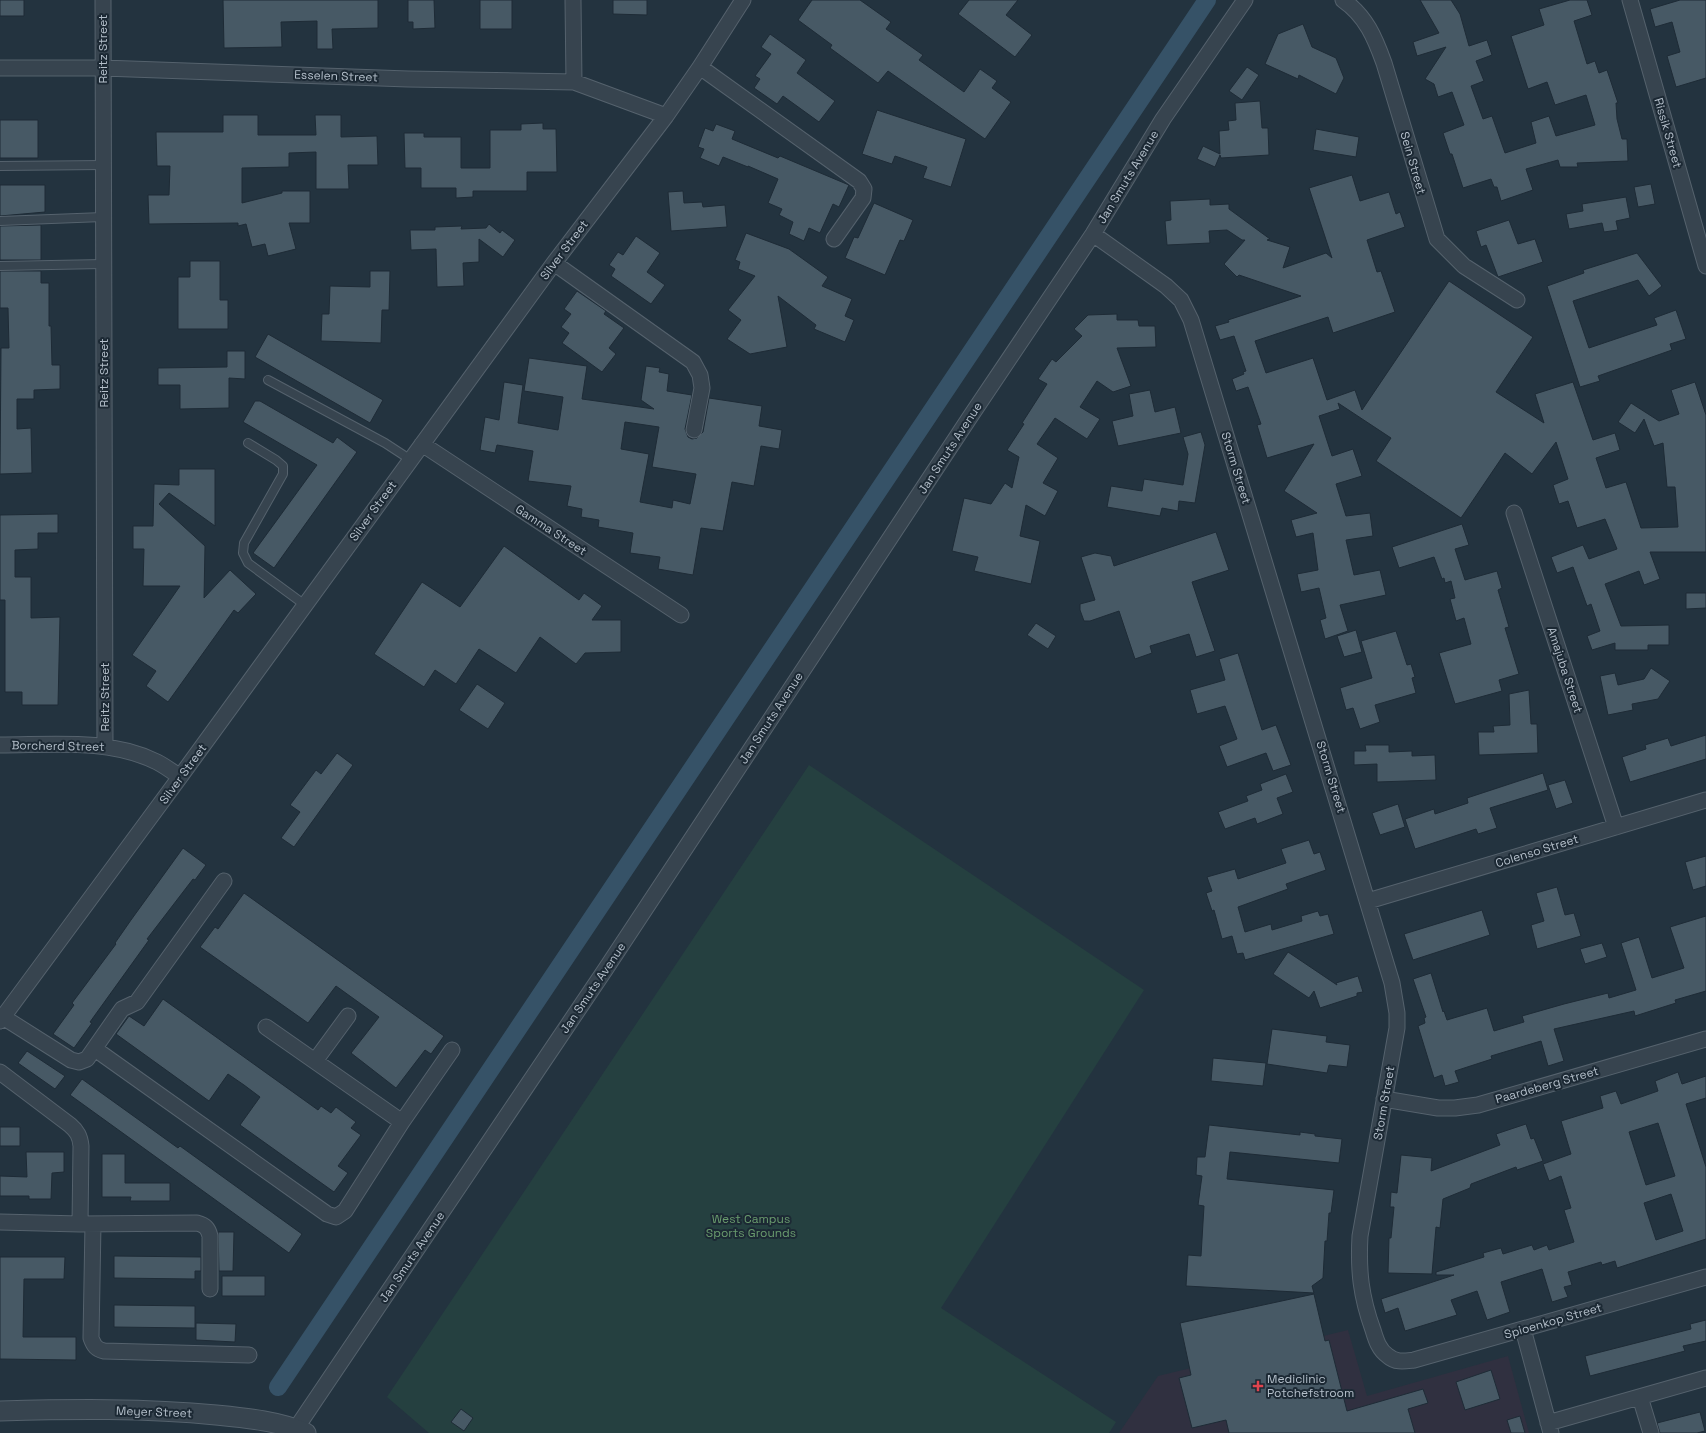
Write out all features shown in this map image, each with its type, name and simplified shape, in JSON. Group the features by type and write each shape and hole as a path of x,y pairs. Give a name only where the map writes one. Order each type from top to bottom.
{"street":[{"name":"Reitz Street","path":"103,0 105,745"},
{"path":"573,0 574,82"},
{"name":"Silver Street","path":"2,1019 554,263 666,116 700,67 743,0"},
{"name":"Jan Smuts Avenue","path":"299,1432 970,417 1093,234 1162,119 1245,0"},
{"name":"Sein Street","path":"1343,0 1360,15 1374,38 1384,63 1437,239 1464,266 1517,300"},
{"name":"Rissik Street","path":"1630,0 1706,266"},
{"path":"700,67 859,181 864,189 863,198 834,239"},
{"name":"Esselen Street","path":"0,68 103,68 400,79 574,82 666,116"},
{"name":"Storm Street","path":"1093,234 1166,286 1181,300 1191,320 1392,983 1397,1013 1397,1028 1360,1236 1359,1265 1360,1287 1366,1311 1380,1349 1388,1357 1399,1362"},
{"path":"554,263 693,362 700,375 702,388 694,430"},
{"name":"Gamma Street","path":"422,444 681,615"},
{"name":"Amajuba Street","path":"1514,513 1616,827"},
{"name":"Borcherd Street","path":"0,745 105,745 136,753 158,762 180,777"},
{"name":"Colenso Street","path":"1368,901 1706,800"},
{"path":"2,1019 75,1062 87,1059 122,1009 137,1002 224,881"},
{"path":"316,1061 348,1016"},
{"path":"266,1026 402,1122"},
{"name":"Paardeberg Street","path":"1384,1099 1438,1108 1455,1108 1478,1105 1706,1039"},
{"path":"95,1049 331,1216 341,1215 345,1211 402,1122 452,1050"},
{"path":"0,1072 70,1125 80,1138 87,1224 91,1338 93,1345 104,1351 249,1355"},
{"path":"0,1222 87,1224 197,1223 203,1225 208,1230 210,1236 210,1289"},
{"name":"Spioenkop Street","path":"1399,1362 1414,1360 1706,1277"},
{"path":"1522,1329 1549,1428 1640,1397 1706,1378"},
{"path":"1640,1397 1650,1433"},
{"name":"Meyer Street","path":"0,1411 57,1410 190,1413 243,1418 299,1432"}],"lane":[{"path":"0,166 103,165"},
{"path":"0,221 103,217"},
{"path":"0,266 103,264"},
{"path":"268,380 385,443 411,460"},
{"path":"248,443 283,466 283,474 244,544 243,553 248,564 305,605"}],"shaded area":[{"name":"Mediclinic Potchefstroom","path":"1348,1330 1367,1396 1508,1356 1529,1433 1119,1433 1158,1376"}],"green space":[{"name":"West Campus Sports Grounds","path":"809,765 1144,990 941,1308 1116,1422 1109,1433 429,1433 387,1397"}],"building":[{"path":"0,0 24,0 24,16 0,16"},
{"path":"223,0 378,0 378,28 332,29 333,49 317,49 317,21 281,22 282,47 224,48"},
{"path":"408,0 434,0 435,28 413,29 413,22 408,22"},
{"path":"480,0 512,0 512,29 480,29"},
{"path":"613,0 647,0 647,15 613,14"},
{"path":"812,0 860,0 891,22 886,29 923,55 919,60 964,92 980,69 997,81 992,88 1011,102 985,139 888,71 878,83 830,48 832,45 798,20"},
{"path":"969,0 1018,0 1006,15 1032,35 1015,57 958,14"},
{"path":"1420,0 1451,0 1460,14 1469,46 1487,40 1492,55 1476,61 1484,81 1471,86 1483,119 1492,116 1505,153 1536,143 1531,122 1549,116 1556,136 1595,125 1586,95 1555,105 1547,82 1528,89 1511,36 1544,25 1539,9 1570,0 1587,0 1592,15 1574,21 1587,64 1595,61 1599,73 1607,70 1618,103 1616,103 1617,119 1622,139 1627,139 1628,161 1577,163 1578,167 1560,167 1558,160 1526,169 1533,190 1501,201 1497,187 1494,187 1491,179 1463,188 1452,154 1450,154 1443,133 1464,125 1452,92 1438,97 1434,84 1425,79 1446,47 1417,56 1413,42 1439,33"},
{"path":"1680,0 1706,0 1706,78 1676,87 1667,56 1680,52 1672,22 1655,27 1650,9"},
{"path":"1303,24 1312,47 1336,58 1344,78 1336,94 1299,75 1298,79 1265,64 1278,34"},
{"path":"770,34 806,60 797,73 835,101 819,122 783,96 777,104 754,88 760,79 755,76 771,54 761,47"},
{"path":"1247,67 1259,75 1242,100 1229,91"},
{"path":"1260,101 1262,128 1268,128 1269,155 1221,158 1220,155 1215,167 1197,159 1203,146 1220,154 1219,131 1229,130 1228,121 1236,120 1235,103"},
{"path":"877,110 966,139 951,187 923,178 927,167 895,156 892,164 862,154"},
{"path":"223,115 258,115 258,135 316,135 315,115 341,115 341,137 377,136 378,165 348,165 349,189 316,189 316,152 289,153 289,167 242,168 242,203 282,193 282,191 310,191 310,223 289,223 296,249 268,256 265,244 252,247 246,224 238,226 238,223 149,224 148,195 169,195 170,166 157,166 156,132 223,132"},
{"path":"0,120 38,120 38,158 0,158"},
{"path":"543,123 543,129 556,129 557,172 527,172 527,191 473,191 473,197 456,198 456,188 421,188 421,168 405,168 404,133 424,133 424,137 461,137 461,168 490,168 490,130 521,130 521,124"},
{"path":"716,124 735,131 732,139 778,158 780,156 849,185 839,207 833,204 820,233 809,228 804,241 789,234 793,222 779,215 782,209 768,203 778,179 723,157 719,166 700,158 704,149 698,147 705,128 713,131"},
{"path":"1316,129 1359,137 1356,157 1313,150"},
{"path":"1352,175 1360,201 1389,192 1396,214 1400,212 1405,227 1367,240 1377,272 1381,271 1395,312 1333,333 1328,317 1255,341 1266,373 1313,358 1327,400 1355,390 1362,410 1449,281 1533,337 1496,392 1544,423 1535,394 1573,382 1593,440 1615,433 1620,450 1596,458 1606,488 1626,482 1641,528 1678,527 1675,487 1667,487 1663,443 1654,446 1644,419 1635,433 1618,422 1631,403 1659,421 1679,414 1671,390 1695,382 1706,415 1706,552 1650,552 1660,579 1644,585 1639,571 1605,584 1621,626 1669,625 1669,645 1648,645 1648,650 1615,650 1615,643 1592,650 1587,636 1600,631 1591,604 1587,606 1573,567 1557,573 1551,557 1583,545 1589,559 1617,549 1605,519 1577,528 1568,501 1559,504 1553,485 1568,479 1556,442 1532,474 1505,453 1461,518 1376,461 1391,438 1338,403 1340,409 1319,416 1332,456 1353,449 1362,476 1336,484 1346,516 1370,513 1373,536 1346,540 1354,575 1380,570 1386,595 1340,605 1348,631 1325,639 1320,620 1326,618 1319,588 1301,592 1297,574 1318,570 1313,533 1296,537 1291,520 1317,513 1284,491 1314,444 1267,458 1257,425 1261,424 1248,387 1236,391 1232,379 1244,374 1243,372 1246,371 1234,336 1220,340 1215,326 1229,322 1228,320 1301,296 1239,275 1237,277 1224,264 1245,240 1242,240 1227,230 1209,231 1210,243 1167,245 1165,221 1171,220 1170,201 1210,199 1210,205 1229,204 1229,209 1270,239 1267,240 1290,247 1283,268 1326,253 1332,258 1309,188"},
{"path":"1651,184 1655,204 1638,207 1634,187"},
{"path":"0,185 45,185 45,212 0,216"},
{"path":"683,191 684,203 702,202 703,207 725,205 727,227 671,231 668,192"},
{"path":"1626,197 1630,218 1616,221 1618,230 1604,232 1602,223 1569,229 1566,214 1583,211 1582,204"},
{"path":"874,203 913,220 904,241 900,240 885,275 845,258 854,237 858,238"},
{"path":"1509,220 1518,244 1535,239 1543,262 1498,277 1486,245 1481,247 1476,231"},
{"path":"489,224 500,233 502,230 515,240 503,257 479,239 479,262 463,263 464,286 437,287 436,249 411,250 410,230 435,230 435,227 462,226 461,229 486,228"},
{"path":"41,225 41,260 0,260 0,226"},
{"path":"746,233 789,249 828,277 822,286 852,299 845,316 854,320 845,342 814,329 816,325 778,296 787,347 750,354 727,339 741,320 728,310 755,276 738,269 740,262 735,260"},
{"path":"636,236 660,253 647,272 665,285 651,304 611,276 615,269 609,265 618,252 623,255"},
{"path":"1637,253 1662,286 1649,296 1638,280 1573,301 1589,348 1657,325 1654,318 1676,310 1686,339 1670,344 1672,350 1598,376 1600,381 1580,387 1547,286 1584,273 1583,270"},
{"path":"190,261 220,261 220,300 228,300 228,329 178,329 178,277 190,277"},
{"path":"0,271 41,271 41,283 49,283 49,326 51,326 52,365 60,365 60,389 34,390 34,399 17,399 17,429 31,428 32,473 0,474 1,348 9,348 8,308 0,308"},
{"path":"370,271 390,271 389,310 382,310 381,343 321,341 322,314 329,314 330,286 370,287"},
{"path":"577,291 606,311 604,314 624,328 609,348 616,354 602,372 562,343 569,333 561,327 571,314 564,309"},
{"path":"1117,314 1117,320 1138,320 1139,326 1155,326 1156,347 1117,348 1131,386 1113,392 1097,381 1080,407 1100,419 1087,439 1055,418 1037,444 1058,458 1043,483 1058,491 1045,516 1026,505 1020,536 1040,541 1031,584 974,571 978,557 952,551 964,498 991,504 1005,483 1012,488 1019,457 1007,450 1047,384 1038,379 1052,359 1056,362 1082,336 1074,329 1088,315"},
{"path":"268,334 383,400 370,423 255,357"},
{"path":"227,351 245,351 245,379 229,378 229,408 180,409 180,385 158,385 158,368 227,367"},
{"path":"529,358 587,366 582,399 654,409 641,400 646,366 660,368 659,372 669,374 667,391 692,395 685,429 688,437 692,439 697,438 703,432 709,398 762,406 759,426 782,430 779,449 761,446 754,486 732,482 723,531 701,528 693,575 658,569 660,557 630,553 633,533 598,527 599,520 581,517 582,509 567,506 571,486 528,481 533,451 497,445 495,453 480,450 485,417 499,420 504,382 523,385 518,423 558,430 563,397 524,391","holes":["625,422 659,427 652,467 696,474 690,504 673,500 672,508 640,502 649,454 621,449"]},
{"path":"1150,390 1155,412 1175,407 1181,433 1118,446 1112,421 1133,416 1129,394"},
{"path":"255,401 260,401 333,443 337,437 357,452 274,568 253,553 317,465 243,422"},
{"path":"1201,432 1205,445 1195,503 1179,501 1178,511 1162,508 1160,516 1107,507 1111,486 1142,491 1144,479 1183,485 1188,454 1183,437"},
{"path":"179,469 215,469 215,526 169,493 159,504 205,546 204,598 230,570 256,594 238,613 234,610 168,702 146,686 156,671 132,655 180,586 143,586 144,549 133,549 133,526 153,526 154,484 179,485"},
{"path":"58,514 58,533 38,533 38,549 15,550 15,577 31,577 31,618 60,617 58,705 22,705 22,692 5,692 5,600 0,600 0,515"},
{"path":"1462,524 1469,545 1455,549 1465,580 1497,571 1502,588 1498,590 1509,627 1505,628 1519,674 1499,680 1502,691 1455,704 1439,653 1471,644 1464,618 1456,621 1450,599 1455,598 1451,581 1445,583 1444,578 1442,579 1434,557 1399,568 1392,547"},
{"path":"1216,532 1229,570 1192,582 1215,651 1196,657 1189,634 1150,646 1152,653 1135,659 1119,611 1090,621 1084,621 1080,610 1080,604 1095,600 1081,557 1095,553 1111,556 1114,566"},
{"path":"504,546 579,600 584,593 602,606 592,620 621,620 621,652 585,653 576,664 540,637 516,673 479,649 456,684 435,670 424,687 374,654 422,582 460,607"},
{"path":"1686,593 1706,593 1706,608 1686,609"},
{"path":"1036,623 1056,636 1048,649 1027,635"},
{"path":"1356,630 1362,652 1344,657 1337,636"},
{"path":"1396,631 1407,665 1411,664 1415,677 1412,678 1416,693 1375,705 1380,722 1360,729 1353,708 1346,710 1340,688 1372,678 1361,641"},
{"path":"1238,653 1262,730 1276,725 1291,765 1273,771 1266,753 1227,767 1219,746 1237,739 1225,706 1197,714 1190,690 1225,680 1219,659"},
{"path":"1651,668 1670,681 1658,699 1632,704 1633,710 1608,715 1600,676 1615,673 1618,685 1644,679"},
{"path":"477,684 505,703 488,729 459,710"},
{"path":"1529,690 1531,724 1537,724 1538,753 1479,755 1478,732 1494,732 1493,726 1510,725 1509,694"},
{"path":"1706,735 1706,759 1630,782 1622,757 1646,749 1645,745 1668,738 1671,746"},
{"path":"1365,745 1389,745 1389,752 1412,751 1412,756 1435,755 1436,780 1377,782 1377,764 1354,765 1354,751 1366,751"},
{"path":"337,753 353,765 294,847 281,838 300,812 290,805 316,770 321,774"},
{"path":"1543,773 1548,790 1490,808 1497,828 1478,834 1476,829 1415,849 1405,819 1434,809 1435,814 1468,803 1467,798"},
{"path":"1286,774 1293,792 1277,798 1283,814 1257,824 1255,818 1225,829 1218,812 1248,801 1246,796 1262,790 1260,784"},
{"path":"1565,780 1573,803 1556,809 1548,785"},
{"path":"1398,804 1405,827 1380,835 1372,813"},
{"path":"1309,840 1314,854 1320,852 1326,870 1286,884 1288,889 1238,907 1245,932 1271,924 1272,930 1302,921 1301,916 1318,911 1320,916 1328,914 1334,934 1245,960 1243,953 1237,954 1232,936 1222,939 1214,910 1212,911 1206,893 1212,891 1207,877 1235,869 1238,879 1286,863 1281,849"},
{"path":"183,848 206,865 195,880 193,879 147,939 149,940 90,1022 92,1023 74,1048 53,1034 74,1005 72,1003 116,944 115,943 131,920"},
{"path":"1706,856 1706,886 1693,890 1685,862"},
{"path":"1557,887 1565,915 1574,913 1581,936 1537,949 1531,925 1544,921 1536,893"},
{"path":"244,893 444,1036 431,1054 425,1050 396,1088 351,1053 379,1017 336,986 308,1023 200,947 215,927 218,929"},
{"path":"1482,910 1490,935 1413,960 1404,934"},
{"path":"1706,916 1706,991 1675,1000 1676,1003 1635,1016 1634,1011 1554,1029 1564,1061 1548,1066 1541,1041 1491,1056 1492,1059 1455,1071 1459,1082 1445,1086 1442,1075 1434,1078 1418,1026 1425,1023 1424,1018 1426,1017 1413,979 1431,973 1443,1012 1444,1011 1447,1020 1487,1008 1494,1031 1524,1022 1522,1016 1608,993 1609,998 1636,990 1621,943 1639,937 1652,978 1684,968 1670,927"},
{"path":"1602,943 1607,957 1585,964 1580,949"},
{"path":"1288,952 1337,985 1336,983 1358,976 1363,992 1357,993 1357,996 1320,1008 1314,991 1309,998 1273,974"},
{"path":"163,999 318,1110 321,1106 331,1113 336,1107 356,1122 351,1128 361,1135 338,1166 348,1173 334,1192 240,1125 260,1097 244,1085 228,1074 209,1101 116,1034 129,1016 144,1026"},
{"path":"1272,1029 1327,1036 1326,1042 1350,1045 1347,1067 1329,1065 1327,1073 1267,1064"},
{"path":"27,1051 65,1076 55,1089 18,1063"},
{"path":"1213,1058 1266,1063 1263,1086 1211,1081"},
{"path":"1678,1072 1682,1084 1706,1076 1706,1098 1686,1104 1706,1167 1706,1239 1617,1268 1615,1261 1602,1265 1601,1262 1568,1272 1572,1285 1564,1287 1568,1297 1552,1302 1542,1269 1501,1282 1510,1312 1487,1320 1477,1291 1451,1300 1457,1315 1405,1331 1398,1308 1385,1313 1381,1299 1454,1275 1436,1275 1436,1272 1484,1257 1483,1253 1501,1248 1503,1254 1532,1245 1534,1250 1547,1245 1549,1250 1574,1242 1564,1210 1571,1208 1561,1176 1549,1181 1543,1164 1571,1154 1561,1121 1603,1108 1600,1096 1616,1091 1621,1104 1658,1091 1655,1081","holes":["1658,1123 1675,1176 1646,1185 1629,1132","1671,1194 1683,1231 1656,1240 1644,1203"]},
{"path":"82,1079 178,1148 180,1146 302,1234 289,1253 70,1095"},
{"path":"1526,1124 1531,1139 1534,1138 1543,1161 1517,1170 1516,1167 1471,1184 1470,1188 1443,1199 1440,1228 1436,1227 1432,1274 1388,1273 1389,1238 1391,1238 1394,1207 1390,1207 1391,1192 1397,1193 1401,1155 1432,1158 1431,1171 1500,1145 1496,1134"},
{"path":"1209,1125 1300,1135 1300,1132 1315,1134 1315,1136 1342,1139 1339,1163 1230,1152 1227,1179 1334,1190 1331,1213 1329,1213 1327,1241 1325,1241 1323,1278 1312,1286 1314,1293 1186,1286 1188,1255 1201,1256 1204,1206 1198,1205 1202,1176 1196,1175 1197,1157 1205,1157"},
{"path":"0,1127 20,1127 20,1146 0,1146"},
{"path":"26,1152 64,1152 64,1172 52,1173 51,1199 29,1199 29,1196 0,1196 0,1176 27,1177"},
{"path":"102,1154 125,1154 125,1183 170,1183 170,1201 130,1201 131,1197 102,1197"},
{"path":"218,1232 234,1232 233,1271 219,1271"},
{"path":"114,1256 201,1257 201,1271 195,1271 195,1279 114,1278"},
{"path":"0,1257 65,1257 64,1279 24,1279 23,1337 76,1337 76,1360 0,1359"},
{"path":"222,1276 265,1276 265,1296 222,1296"},
{"path":"1314,1294 1325,1341 1329,1340 1347,1411 1423,1389 1428,1403 1408,1409 1415,1433 1229,1433 1226,1420 1192,1428 1179,1378 1191,1375 1180,1323"},
{"path":"114,1305 195,1306 195,1328 114,1327"},
{"path":"1706,1320 1706,1341 1683,1346 1685,1351 1590,1376 1585,1356 1691,1329 1690,1324"},
{"path":"196,1323 236,1324 235,1342 196,1340"},
{"path":"1491,1370 1500,1399 1465,1410 1456,1382"},
{"path":"461,1409 473,1418 464,1431 451,1422"},
{"path":"1700,1412 1705,1431 1697,1433 1660,1433 1657,1423"},
{"path":"1520,1416 1525,1433 1511,1433 1507,1420"}],"waterway":[{"path":"278,1387 1207,0"}],"place":[{"name":"Mediclinic Potchefstroom","path":"1258,1386"}]}
